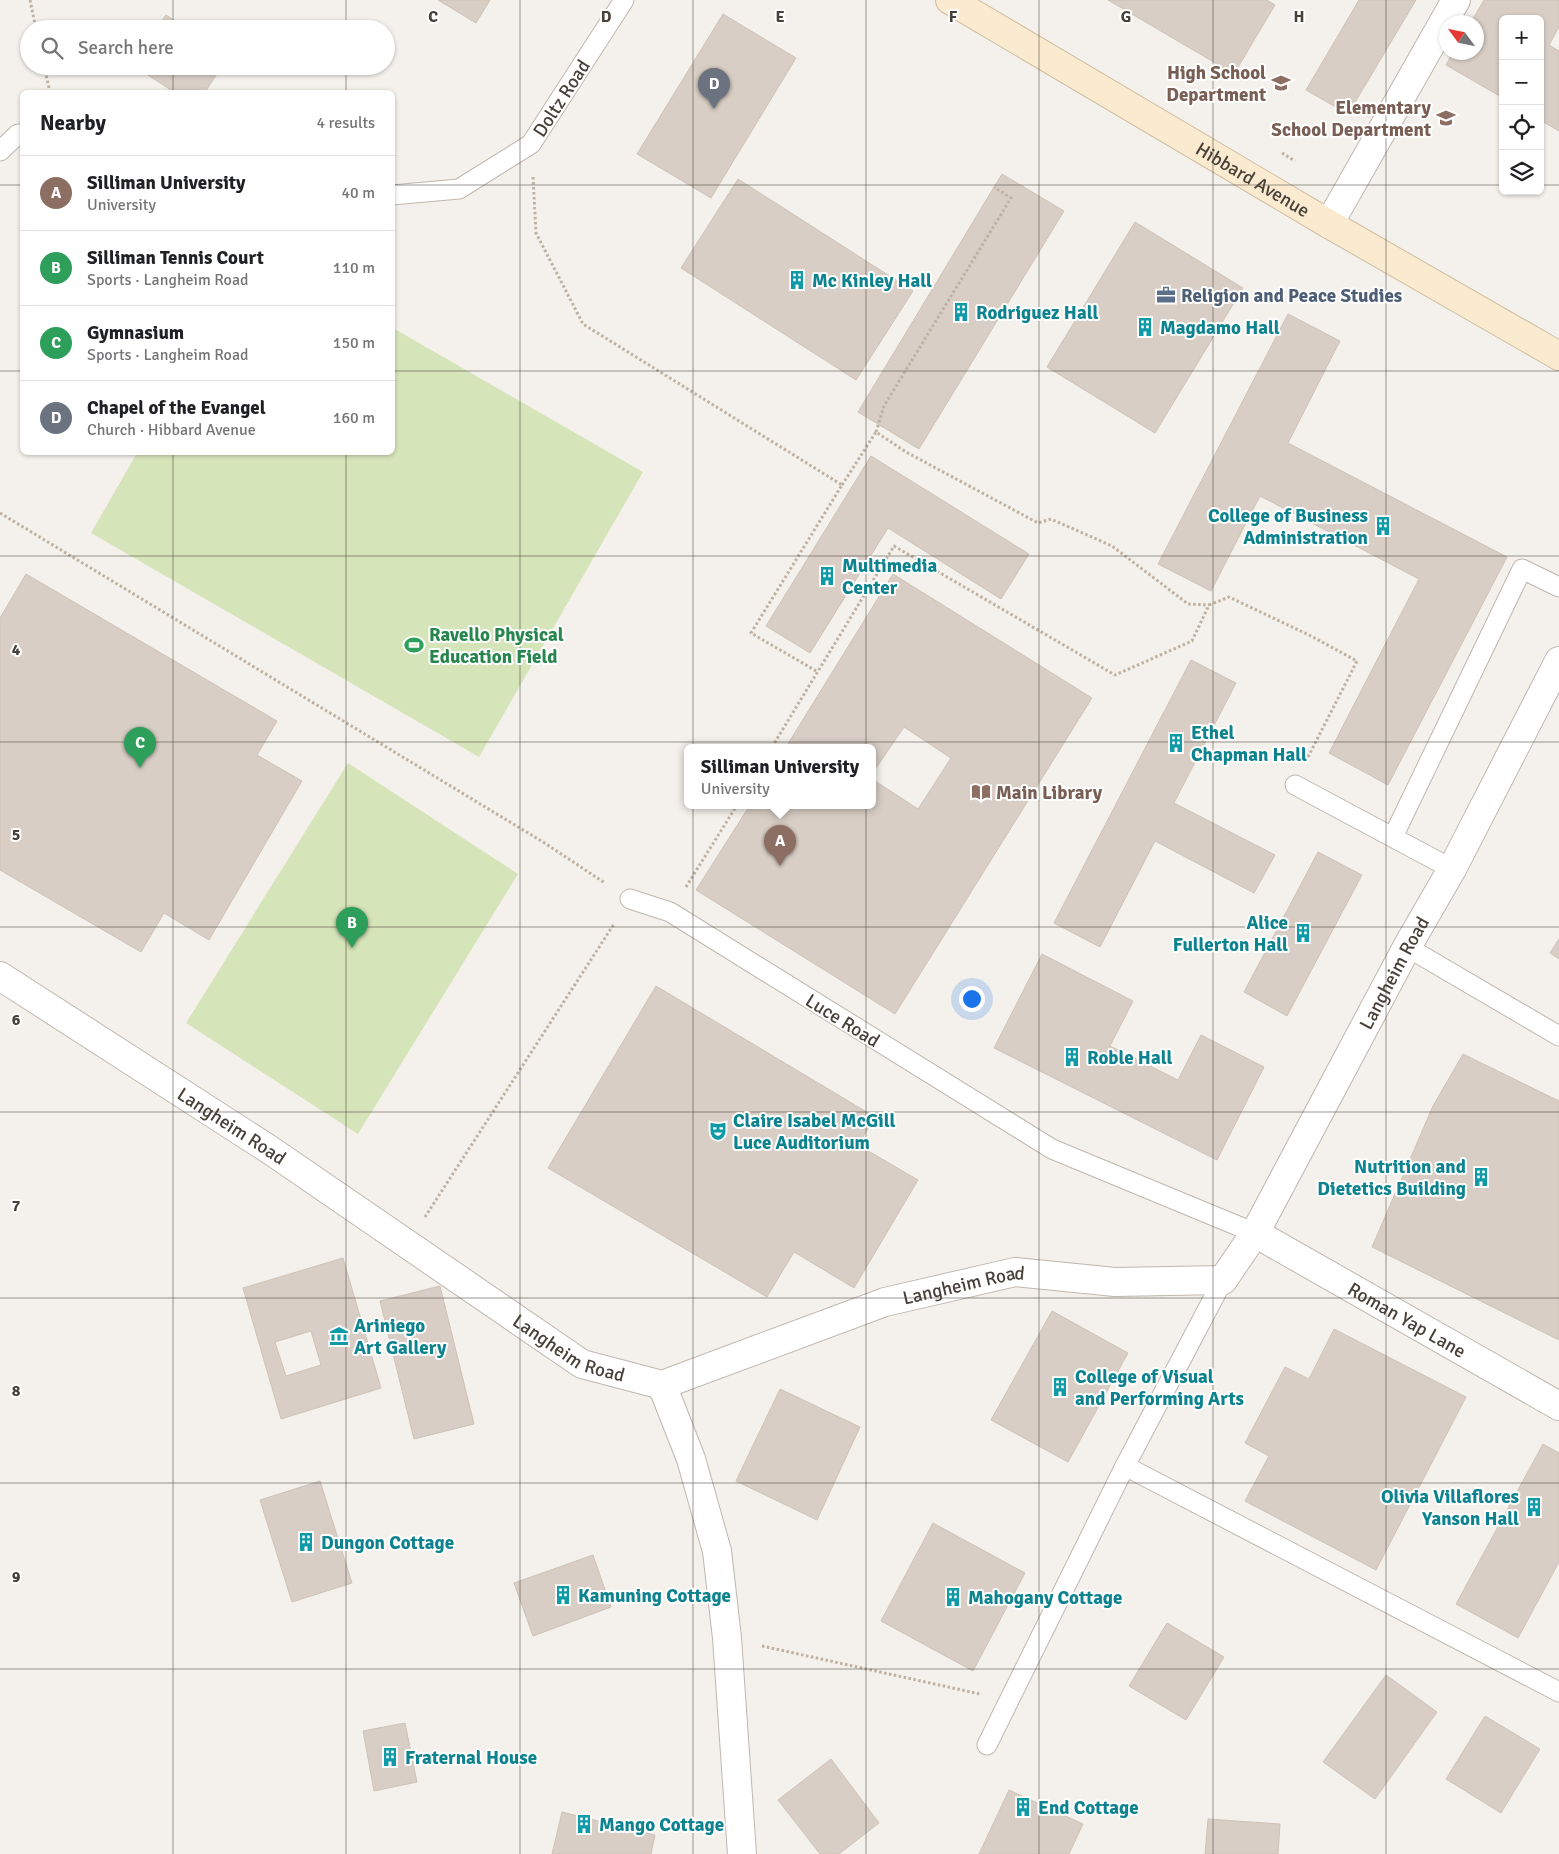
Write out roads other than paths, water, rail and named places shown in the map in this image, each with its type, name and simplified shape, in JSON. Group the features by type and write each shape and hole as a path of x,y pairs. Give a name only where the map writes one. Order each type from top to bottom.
{"main road":[{"name":"Hibbard Avenue","path":"950,0 1329,224 1559,356"}],"street":[{"path":"1329,224 1456,0"},
{"name":"Langheim Road","path":"0,976 270,1150 582,1364 662,1385 885,1302 1015,1272 1115,1282 1223,1280 1255,1233 1407,946 1452,869 1559,661"},
{"name":"Roman Yap Lane","path":"1255,1233 1559,1406"},
{"path":"662,1385 691,1459 717,1551 727,1638 742,1854"}],"lane":[{"name":"Doltz Road","path":"395,195 459,189 531,144 624,0"},
{"path":"0,151 20,134"},
{"path":"1393,837 1522,569 1559,587"},
{"path":"1295,784 1452,869"},
{"name":"Luce Road","path":"630,899 670,912 1052,1149 1255,1233"},
{"path":"1407,946 1559,1036"},
{"name":"Langheim Road","path":"987,1745 1125,1466 1223,1280"},
{"path":"1125,1466 1559,1692"}],"place":[{"name":"High School Department","path":"1281,83"},
{"name":"Chapel of the Evangel","path":"714,109"},
{"name":"Elementary School Department","path":"1446,118"},
{"name":"Mc Kinley Hall","path":"797,280"},
{"name":"Religion and Peace Studies","path":"1166,295"},
{"name":"Rodriguez Hall","path":"961,312"},
{"name":"Magdamo Hall","path":"1145,327"},
{"name":"College of Business Administration","path":"1383,526"},
{"name":"Multimedia Center","path":"827,576"},
{"name":"Ravello Physical Education Field","path":"414,645"},
{"name":"Ethel Chapman Hall","path":"1176,743"},
{"name":"Gymnasium","path":"140,768"},
{"name":"Main Library","path":"981,792"},
{"name":"Silliman University","path":"780,866"},
{"name":"Alice Fullerton Hall","path":"1303,933"},
{"name":"Silliman Tennis Court","path":"352,948"},
{"name":"Roble Hall","path":"1072,1057"},
{"name":"Claire Isabel McGill Luce Auditorium","path":"718,1131"},
{"name":"Nutrition and Dietetics Building","path":"1481,1177"},
{"name":"Ariniego Art Gallery","path":"339,1336"},
{"name":"College of Visual and Performing Arts","path":"1060,1387"},
{"name":"Olivia Villaflores Yanson Hall","path":"1534,1507"},
{"name":"Dungon Cottage","path":"306,1542"},
{"name":"Kamuning Cottage","path":"563,1595"},
{"name":"Mahogany Cottage","path":"953,1597"},
{"name":"Fraternal House","path":"390,1757"},
{"name":"End Cottage","path":"1023,1807"},
{"name":"Mango Cottage","path":"584,1824"}]}
